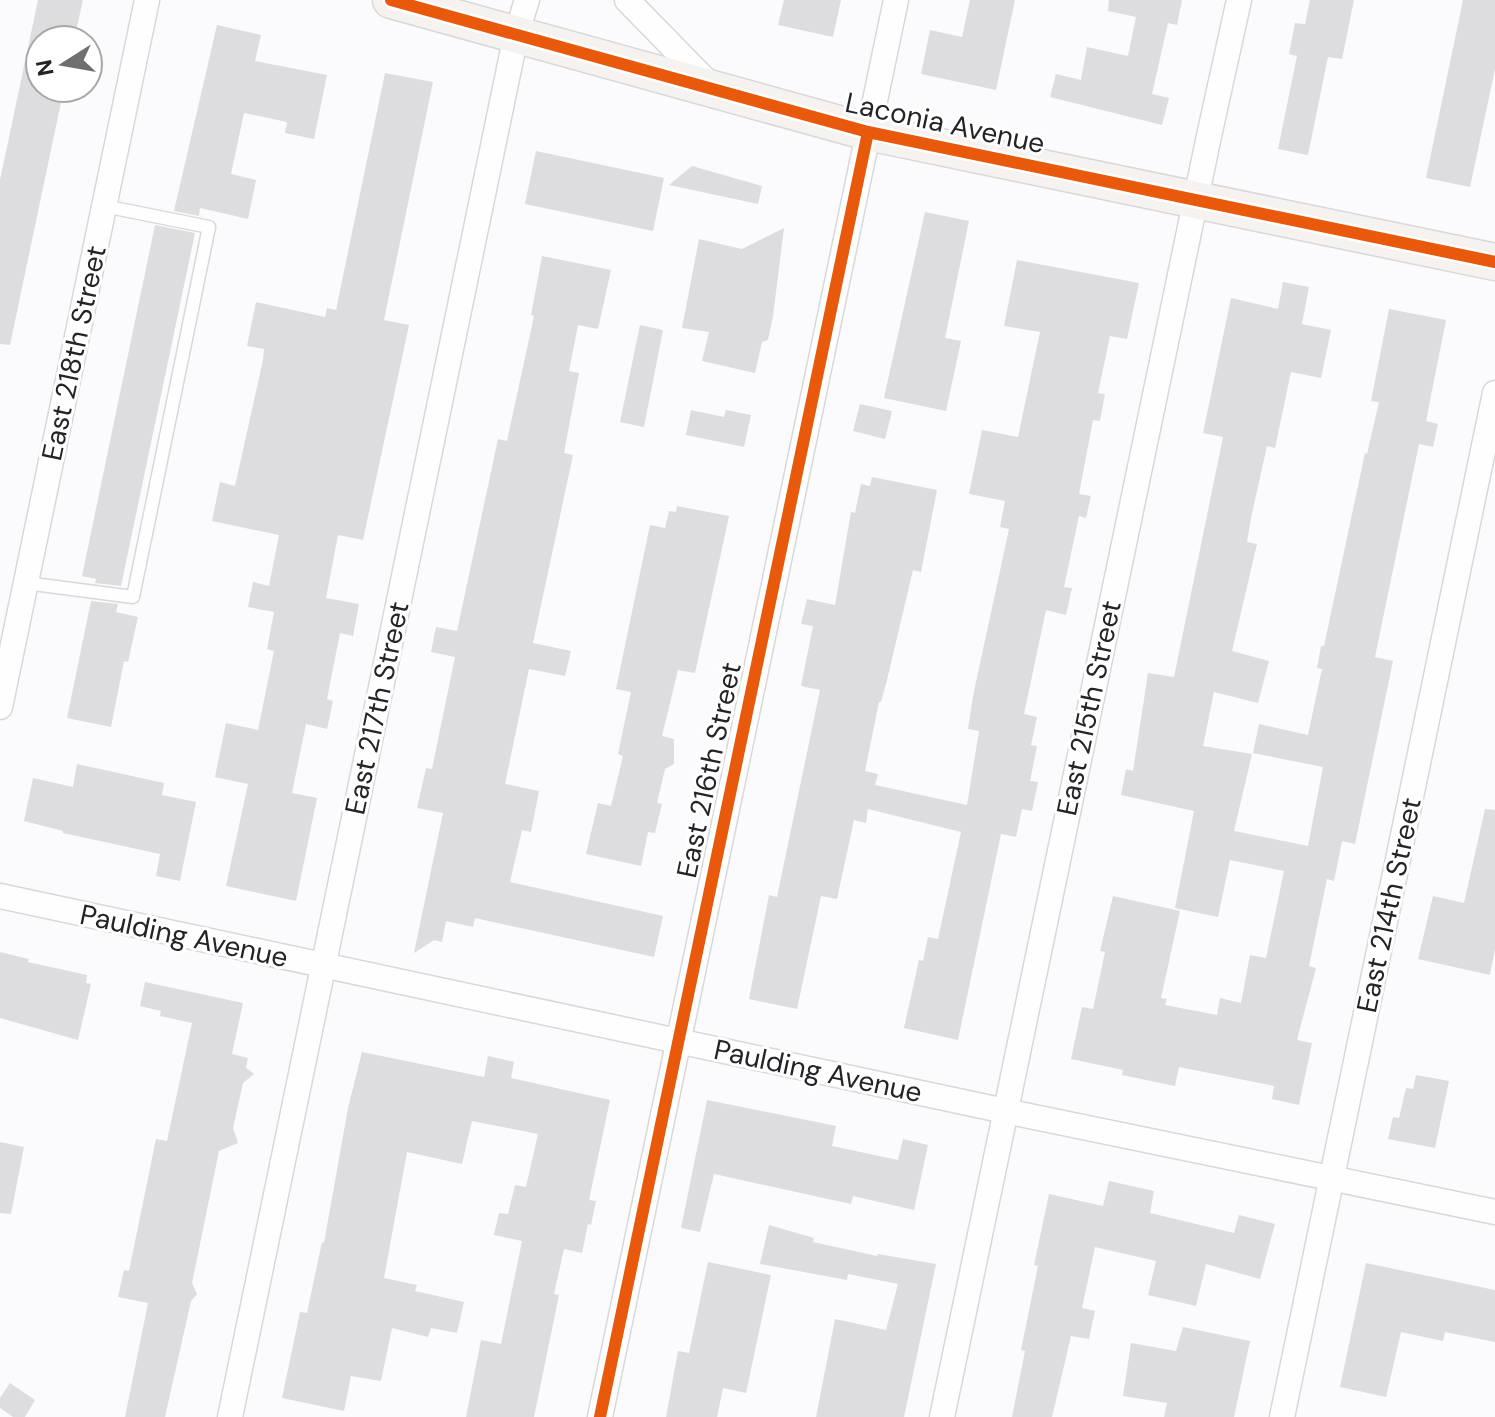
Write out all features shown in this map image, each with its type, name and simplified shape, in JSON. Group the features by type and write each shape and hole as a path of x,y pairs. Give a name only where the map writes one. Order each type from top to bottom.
{"street":[{"name":"East 218th Street","path":"0,707 147,0"},
{"name":"Laconia Avenue","path":"391,0 868,132 1495,262"},
{"name":"East 217th Street","path":"230,1417 516,35 527,0"},
{"path":"627,0 716,92"},
{"name":"East 216th Street","path":"600,1417 896,0"},
{"name":"East 215th Street","path":"942,1417 1239,0"},
{"name":"East 214th Street","path":"1282,1417 1495,393"},
{"name":"Paulding Avenue","path":"0,896 1005,1111 1495,1212"}],"lane":[{"path":"26,583 133,597 209,227 104,206"}],"building":[{"path":"38,0 83,0 78,24 33,24"},
{"path":"784,0 841,0 833,37 778,25"},
{"path":"970,0 1015,0 996,90 921,74 930,30 962,37"},
{"path":"1109,0 1182,0 1177,25 1168,23 1152,94 1169,98 1162,125 1050,97 1056,74 1081,80 1087,47 1128,56 1136,17 1108,11"},
{"path":"1310,0 1354,0 1342,59 1328,57 1308,155 1278,149 1297,56 1289,54 1295,23 1305,24"},
{"path":"1463,0 1495,0 1495,69 1470,187 1426,178"},
{"path":"217,25 261,35 255,61 327,75 314,139 285,133 287,122 244,113 231,174 256,180 248,219 200,208 199,216 174,211"},
{"path":"24,66 24,104 61,104 10,345 0,344 0,180"},
{"path":"385,73 433,82 384,320 409,325 363,540 338,535 326,598 359,604 353,636 340,633 327,699 333,701 327,729 306,724 292,793 317,798 296,901 226,886 248,784 215,777 226,723 258,730 274,651 267,649 274,612 248,607 253,582 269,586 279,535 212,521 220,482 235,486 263,360 264,349 247,346 256,302 325,317 327,308 336,310"},
{"path":"536,151 664,178 653,231 525,204"},
{"path":"692,166 762,186 758,204 669,185"},
{"path":"925,212 969,221 945,338 961,341 946,411 884,398"},
{"path":"155,225 195,233 121,586 95,583 96,579 82,576"},
{"path":"784,228 773,316 768,340 762,342 755,373 702,361 709,332 682,328 699,239 742,249"},
{"path":"542,256 611,270 598,329 578,325 569,371 579,373 564,453 573,455 533,643 571,651 565,676 529,669 505,784 539,791 531,832 522,830 510,882 663,916 654,957 475,918 473,927 446,921 442,942 434,940 414,953 443,813 417,808 426,768 432,769 455,657 431,652 436,627 457,631 498,439 507,441 534,316 531,315"},
{"path":"1017,260 1139,283 1127,339 1110,336 1098,393 1105,394 1100,421 1093,420 1079,494 1091,496 1086,518 1079,516 1064,587 1072,588 1066,615 1046,610 1024,714 1037,717 1031,745 1037,746 1030,781 1038,782 1032,811 1022,809 1016,837 1001,834 958,1040 904,1028 919,960 923,961 928,937 938,939 961,832 868,809 866,823 854,820 837,899 821,896 797,1009 749,999 769,895 777,897 820,690 801,686 813,626 801,624 807,599 835,605 851,512 855,513 861,484 870,486 872,477 937,490 921,572 913,570 879,702 865,771 878,774 875,785 967,805 979,731 968,729 973,696 1009,529 1000,527 1005,501 969,494 982,430 1018,437 1040,332 1004,326"},
{"path":"1283,282 1309,287 1302,324 1331,330 1321,378 1291,372 1275,448 1267,446 1251,518 1247,542 1257,544 1232,651 1269,661 1258,703 1214,692 1203,746 1252,754 1234,831 1308,846 1323,767 1253,753 1259,724 1308,735 1322,669 1317,668 1321,646 1324,646 1365,453 1379,402 1371,401 1389,309 1446,320 1426,421 1438,424 1433,447 1419,444 1375,657 1393,661 1355,844 1342,841 1334,881 1327,879 1309,966 1316,968 1297,1040 1312,1043 1299,1105 1272,1099 1274,1086 1179,1067 1175,1086 1122,1075 1123,1070 1071,1059 1082,1007 1093,1009 1105,952 1100,951 1113,896 1180,911 1161,998 1167,999 1165,1005 1217,1015 1220,998 1241,1003 1250,955 1266,958 1284,871 1230,860 1218,917 1175,908 1194,811 1121,795 1126,769 1133,771 1148,673 1174,677 1223,437 1203,433 1231,298 1278,309"},
{"path":"640,325 663,330 644,427 620,422"},
{"path":"860,404 892,411 885,439 853,431"},
{"path":"691,410 724,417 726,410 751,415 744,447 686,435"},
{"path":"677,506 729,516 695,673 678,670 662,736 674,739 674,764 665,769 657,803 662,804 655,833 648,832 641,866 586,854 598,803 611,806 623,756 618,754 631,692 616,689 650,525 665,528 669,511 676,512"},
{"path":"91,601 118,604 116,612 138,617 128,662 124,661 111,727 67,718"},
{"path":"77,764 164,783 162,795 196,802 180,881 156,876 160,854 63,833 24,821 33,778 73,787"},
{"path":"1485,809 1495,810 1495,949 1490,975 1418,959 1433,896 1464,903"},
{"path":"0,952 29,959 28,962 87,975 86,983 91,984 78,1040 0,1018"},
{"path":"145,982 243,1003 232,1054 248,1058 246,1068 254,1074 243,1083 233,1128 238,1143 219,1151 192,1283 197,1294 191,1301 165,1417 125,1417 148,1303 118,1297 124,1270 129,1271 156,1139 167,1141 192,1023 160,1016 161,1011 140,1006"},
{"path":"362,1052 484,1077 488,1056 514,1062 511,1078 610,1100 589,1200 596,1201 591,1225 588,1224 582,1253 564,1249 554,1294 559,1295 534,1417 466,1417 481,1340 501,1344 522,1241 494,1235 499,1213 508,1214 515,1185 526,1187 538,1134 472,1121 462,1164 407,1152 384,1278 417,1285 415,1291 464,1302 457,1333 431,1328 428,1337 392,1328 381,1381 351,1376 344,1411 282,1398 300,1312 307,1313 324,1243 348,1108"},
{"path":"1416,1075 1449,1081 1435,1148 1388,1139 1393,1117 1399,1118 1406,1088 1413,1089"},
{"path":"707,1100 836,1126 832,1146 898,1160 903,1139 928,1145 914,1210 853,1196 851,1204 714,1174 700,1232 681,1228"},
{"path":"0,1142 24,1147 11,1214 0,1213"},
{"path":"1109,1181 1154,1191 1150,1213 1234,1233 1239,1215 1275,1224 1260,1279 1206,1264 1196,1306 1148,1295 1156,1261 1095,1247 1082,1308 1095,1311 1089,1339 1071,1336 1052,1417 1012,1417 1025,1351 1021,1350 1038,1266 1034,1265 1049,1194 1103,1206"},
{"path":"769,1225 814,1238 813,1242 877,1256 936,1264 904,1417 816,1417 835,1319 886,1330 898,1284 848,1274 847,1280 760,1264"},
{"path":"708,1262 771,1275 746,1393 723,1388 717,1417 666,1417 678,1351 689,1353"},
{"path":"1366,1263 1495,1290 1495,1342 1445,1332 1443,1341 1401,1332 1386,1397 1340,1387"},
{"path":"1183,1327 1250,1341 1234,1417 1164,1417 1167,1403 1123,1396 1131,1343 1176,1351"},
{"path":"10,1383 35,1400 25,1417 13,1417 0,1408 0,1398"}],"cycle path":[{"path":"391,0 868,132 1495,262"},
{"path":"600,1417 868,132"}]}
